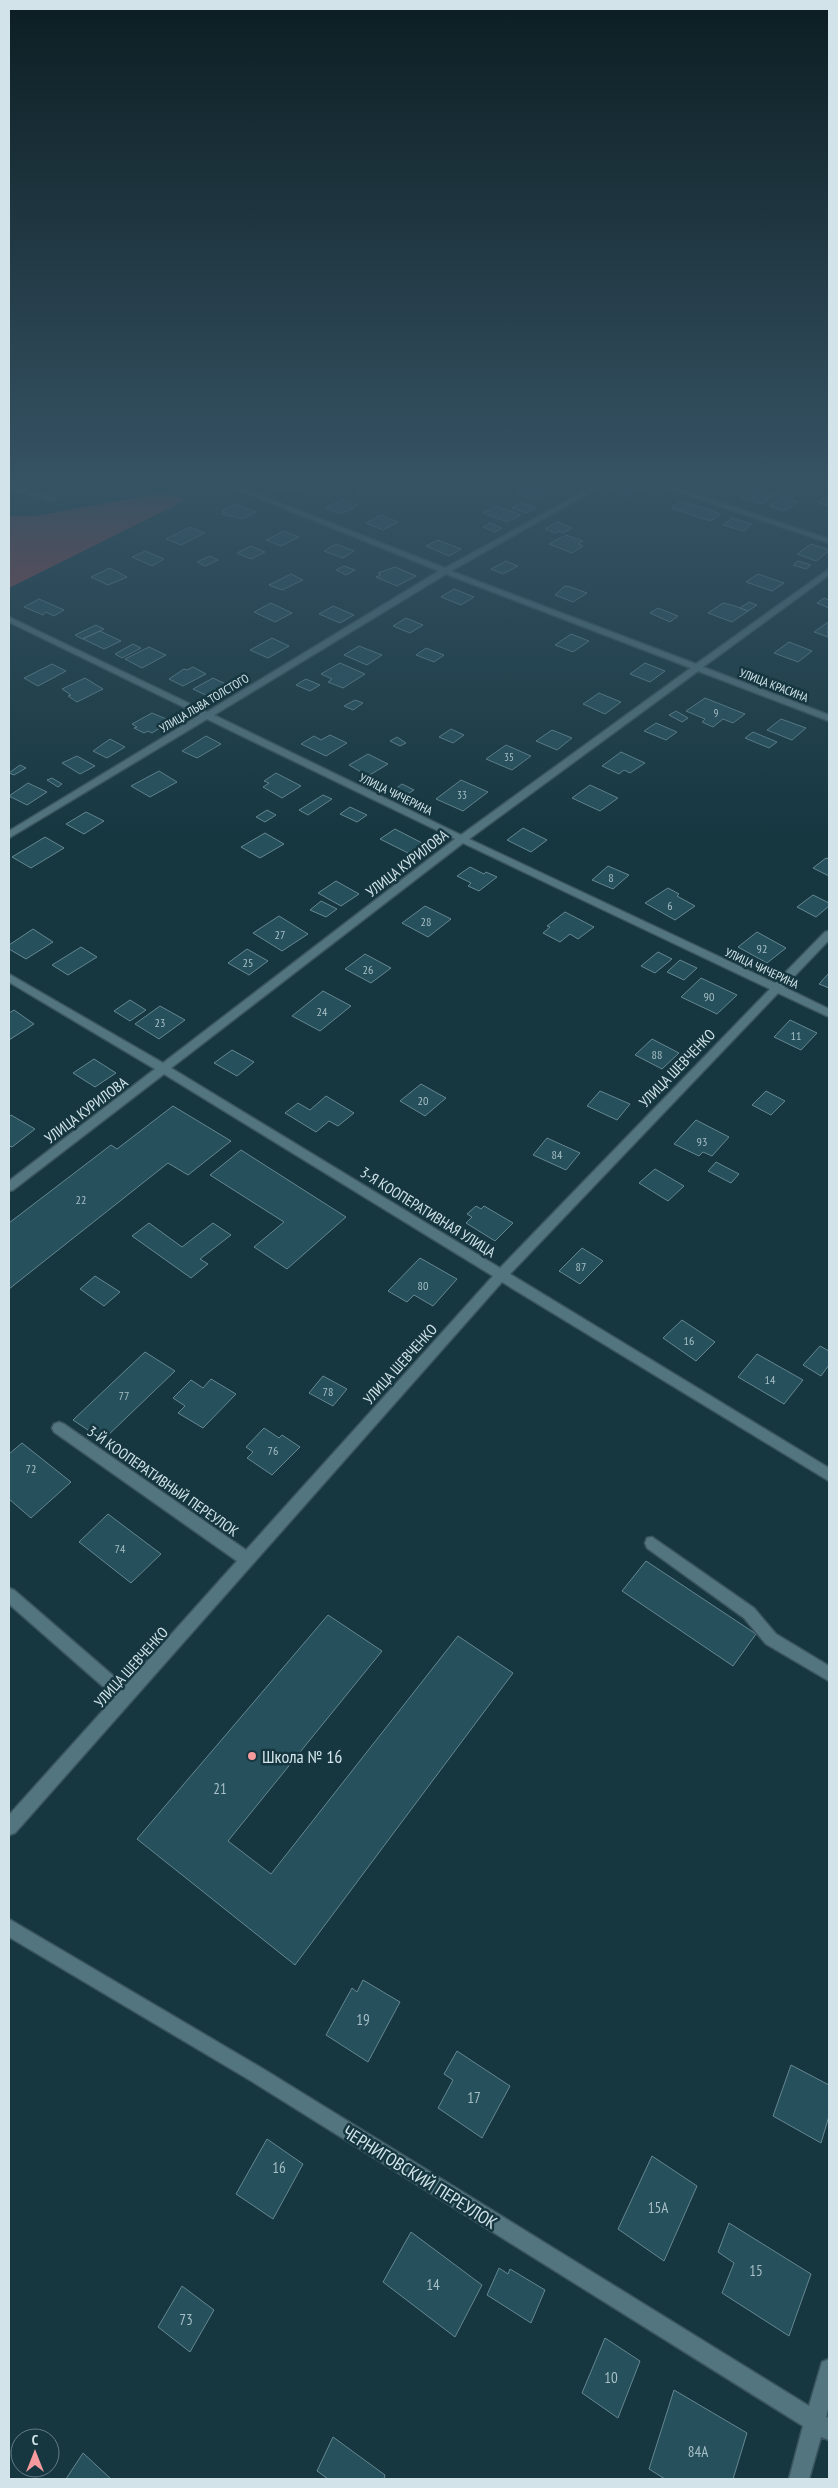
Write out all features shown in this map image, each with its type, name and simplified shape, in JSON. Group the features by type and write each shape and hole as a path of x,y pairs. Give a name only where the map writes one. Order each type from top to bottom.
{"street":[{"name":"УЛИЦА ЛЬВА ТОЛСТОГО","path":"9,835 390,604"},
{"name":"УЛИЦА КРАСИНА","path":"532,604 829,718"},
{"name":"УЛИЦА КУРИЛОВА","path":"9,1187 462,839 783,604"},
{"name":"УЛИЦА ЧИЧЕРИНА","path":"9,619 206,716 829,1013"},
{"name":"УЛИЦА ШЕВЧЕНКО","path":"9,1827 500,1276 829,934"},
{"name":"3-Я КООПЕРАТИВНАЯ УЛИЦА","path":"9,977 164,1069 500,1276 829,1475"},
{"name":"3-Й КООПЕРАТИВНЫЙ ПЕРЕУЛОК","path":"59,1428 248,1560"},
{"path":"652,1544 749,1613 771,1639 829,1674"},
{"path":"9,1595 126,1697"},
{"name":"ЧЕРНИГОВСКИЙ ПЕРЕУЛОК","path":"9,1927 267,2081 822,2426"},
{"path":"799,2479 822,2426 829,2369"}],"building":[{"path":"29,604 51,604 64,610 54,616 46,612 43,615 24,607"},
{"path":"269,604 273,604 292,613 275,622 254,612"},
{"path":"721,604 732,605 748,611 732,622 708,613"},
{"path":"746,604 757,605 748,611 740,608"},
{"path":"820,604 829,604 829,608"},
{"path":"333,606 354,615 340,623 319,614"},
{"path":"658,608 678,616 670,622 650,613"},
{"path":"406,618 423,625 410,633 393,626"},
{"path":"828,622 828,637 814,632"},
{"path":"96,625 104,629 82,639 75,635"},
{"path":"100,631 121,641 104,649 83,639"},
{"path":"571,634 589,641 573,652 555,645"},
{"path":"272,638 289,646 268,658 250,650"},
{"path":"789,642 812,651 798,662 774,653"},
{"path":"133,644 141,648 122,658 115,654"},
{"path":"359,646 382,655 367,665 344,655"},
{"path":"149,647 166,655 142,668 125,659"},
{"path":"426,648 444,655 434,662 416,655"},
{"path":"340,663 365,674 343,688 328,682 332,679 321,674"},
{"path":"645,663 665,671 650,682 630,674"},
{"path":"52,664 66,671 38,686 24,678"},
{"path":"193,667 206,674 183,686 169,679 184,669 187,670"},
{"path":"85,678 103,689 77,702 62,689"},
{"path":"213,678 230,686 210,697 193,689"},
{"path":"306,679 320,685 310,691 296,685"},
{"path":"232,680 241,684 234,688 225,683"},
{"path":"599,693 621,702 605,714 583,704"},
{"path":"705,698 745,714 733,723 723,719 713,727 702,722 705,719 686,711"},
{"path":"355,700 363,703 353,710 344,706"},
{"path":"676,711 688,718 682,722 669,715"},
{"path":"152,713 171,721 152,733 148,731 144,733 134,728 137,727 132,724"},
{"path":"781,719 806,728 792,740 767,730"},
{"path":"656,723 677,732 666,740 644,731"},
{"path":"451,729 464,735 453,743 439,737"},
{"path":"552,730 572,738 557,750 536,741"},
{"path":"753,732 777,742 769,748 745,738"},
{"path":"330,735 347,743 326,756 301,744 314,736 321,740"},
{"path":"206,736 221,744 197,758 182,751"},
{"path":"397,737 406,743 400,746 390,741"},
{"path":"110,739 125,747 107,758 93,751"},
{"path":"506,745 531,756 512,770 486,759"},
{"path":"621,752 645,763 630,773 624,770 619,774 602,766"},
{"path":"368,754 388,764 368,776 349,765"},
{"path":"77,756 95,766 80,774 62,763"},
{"path":"20,765 26,768 14,775 9,773"},
{"path":"159,771 177,782 150,797 131,786"},
{"path":"276,773 301,786 282,798 263,787 269,783 264,781"},
{"path":"52,778 62,784 58,787 47,780"},
{"path":"461,780 488,792 463,811 436,799"},
{"path":"28,783 47,792 27,805 9,796"},
{"path":"402,784 414,790 406,795 394,790"},
{"path":"590,785 618,798 600,811 572,798"},
{"path":"323,795 332,799 308,815 299,810"},
{"path":"350,807 367,815 357,822 340,814"},
{"path":"267,810 276,815 265,822 256,817"},
{"path":"86,812 104,821 84,834 66,824"},
{"path":"523,828 547,840 531,852 507,840"},
{"path":"395,829 424,844 410,854 380,839"},
{"path":"265,833 284,844 260,858 241,847"},
{"path":"45,837 64,848 31,868 12,857"},
{"path":"826,858 829,859 829,876 813,868"},
{"path":"608,866 629,875 613,889 592,880"},
{"path":"470,867 484,874 486,872 497,877 479,891 468,886 471,883 457,876"},
{"path":"336,881 359,894 341,906 318,893"},
{"path":"668,888 679,894 677,896 695,906 675,920 645,903"},
{"path":"813,895 829,903 829,906 816,917 797,907"},
{"path":"321,901 337,909 326,917 310,910"},
{"path":"425,906 451,919 428,937 402,923"},
{"path":"565,912 594,927 578,939 570,934 560,942 543,933 550,927 547,926"},
{"path":"279,916 308,934 282,951 253,933"},
{"path":"33,929 53,942 26,959 9,949 9,945"},
{"path":"757,932 786,948 767,963 738,947"},
{"path":"81,947 97,957 68,975 52,965"},
{"path":"247,949 268,961 249,975 228,963"},
{"path":"658,952 672,959 655,973 641,966"},
{"path":"365,954 391,968 371,983 345,969"},
{"path":"680,960 697,968 684,980 667,972"},
{"path":"829,973 829,988 819,984"},
{"path":"701,978 737,995 717,1014 681,997"},
{"path":"323,991 351,1006 320,1031 292,1016"},
{"path":"130,1000 146,1010 130,1021 114,1011"},
{"path":"160,1006 185,1020 159,1039 135,1024"},
{"path":"14,1010 34,1024 9,1040 9,1013"},
{"path":"790,1020 817,1033 801,1050 774,1037"},
{"path":"652,1039 679,1053 662,1069 635,1055"},
{"path":"232,1050 254,1062 237,1076 214,1063"},
{"path":"94,1059 116,1073 95,1087 73,1073"},
{"path":"421,1084 446,1098 425,1116 400,1101"},
{"path":"600,1091 630,1104 617,1120 587,1106"},
{"path":"766,1091 785,1101 771,1115 752,1105"},
{"path":"326,1096 354,1113 338,1126 329,1121 316,1132 285,1113 298,1103 310,1110"},
{"path":"173,1106 231,1141 188,1175 168,1163 9,1289 9,1223 111,1145 117,1149"},
{"path":"11,1115 35,1129 12,1147 9,1146 9,1117"},
{"path":"696,1120 729,1137 712,1156 703,1152 699,1156 674,1144"},
{"path":"547,1138 580,1153 566,1170 533,1155"},
{"path":"241,1150 346,1217 287,1269 254,1247 284,1222 210,1175"},
{"path":"716,1162 739,1174 731,1183 708,1171"},
{"path":"655,1169 684,1186 668,1201 639,1183"},
{"path":"476,1206 481,1209 484,1206 513,1223 495,1241 466,1223 472,1217 467,1214"},
{"path":"149,1223 182,1247 213,1223 231,1235 200,1259 208,1264 191,1278 132,1236"},
{"path":"582,1248 603,1261 580,1284 559,1271"},
{"path":"420,1258 457,1279 433,1306 414,1295 407,1302 388,1291"},
{"path":"95,1276 120,1292 104,1306 80,1289"},
{"path":"682,1320 715,1342 696,1361 663,1338"},
{"path":"820,1346 829,1351 829,1365 821,1376 803,1365"},
{"path":"145,1352 175,1371 103,1440 73,1420"},
{"path":"757,1354 803,1380 784,1404 738,1377"},
{"path":"323,1376 347,1389 333,1406 309,1393"},
{"path":"211,1379 236,1394 203,1428 178,1413 185,1406 173,1398 191,1380 203,1388"},
{"path":"264,1428 279,1438 282,1435 300,1447 272,1475 247,1458 253,1452 246,1447"},
{"path":"22,1443 71,1482 31,1518 9,1499 9,1454"},
{"path":"108,1514 161,1554 131,1583 79,1542"},
{"path":"646,1561 756,1634 733,1666 622,1591"},
{"name":"Школа № 16","path":"328,1615 382,1651 228,1841 271,1874 458,1636 513,1673 295,1965 137,1839"},
{"path":"363,1980 400,2002 368,2062 326,2035 352,1988 357,1992"},
{"path":"457,2051 510,2086 482,2138 438,2108 453,2080 444,2074"},
{"path":"791,2065 829,2085 829,2116 821,2143 773,2116"},
{"path":"267,2139 303,2164 273,2219 236,2194"},
{"path":"652,2156 697,2186 664,2261 618,2229"},
{"path":"729,2223 811,2274 789,2336 722,2293 734,2263 718,2252"},
{"path":"411,2232 482,2285 455,2337 383,2282"},
{"path":"499,2268 508,2274 510,2269 545,2290 531,2323 487,2295"},
{"path":"182,2286 214,2310 190,2352 158,2327"},
{"path":"605,2338 640,2361 618,2418 582,2393"},
{"path":"674,2390 747,2433 733,2479 665,2479 649,2469"},
{"path":"333,2437 385,2475 384,2479 328,2479 317,2471"},
{"path":"83,2453 111,2479 66,2479"}],"place":[{"name":"Школа № 16","path":"252,1756"}]}
